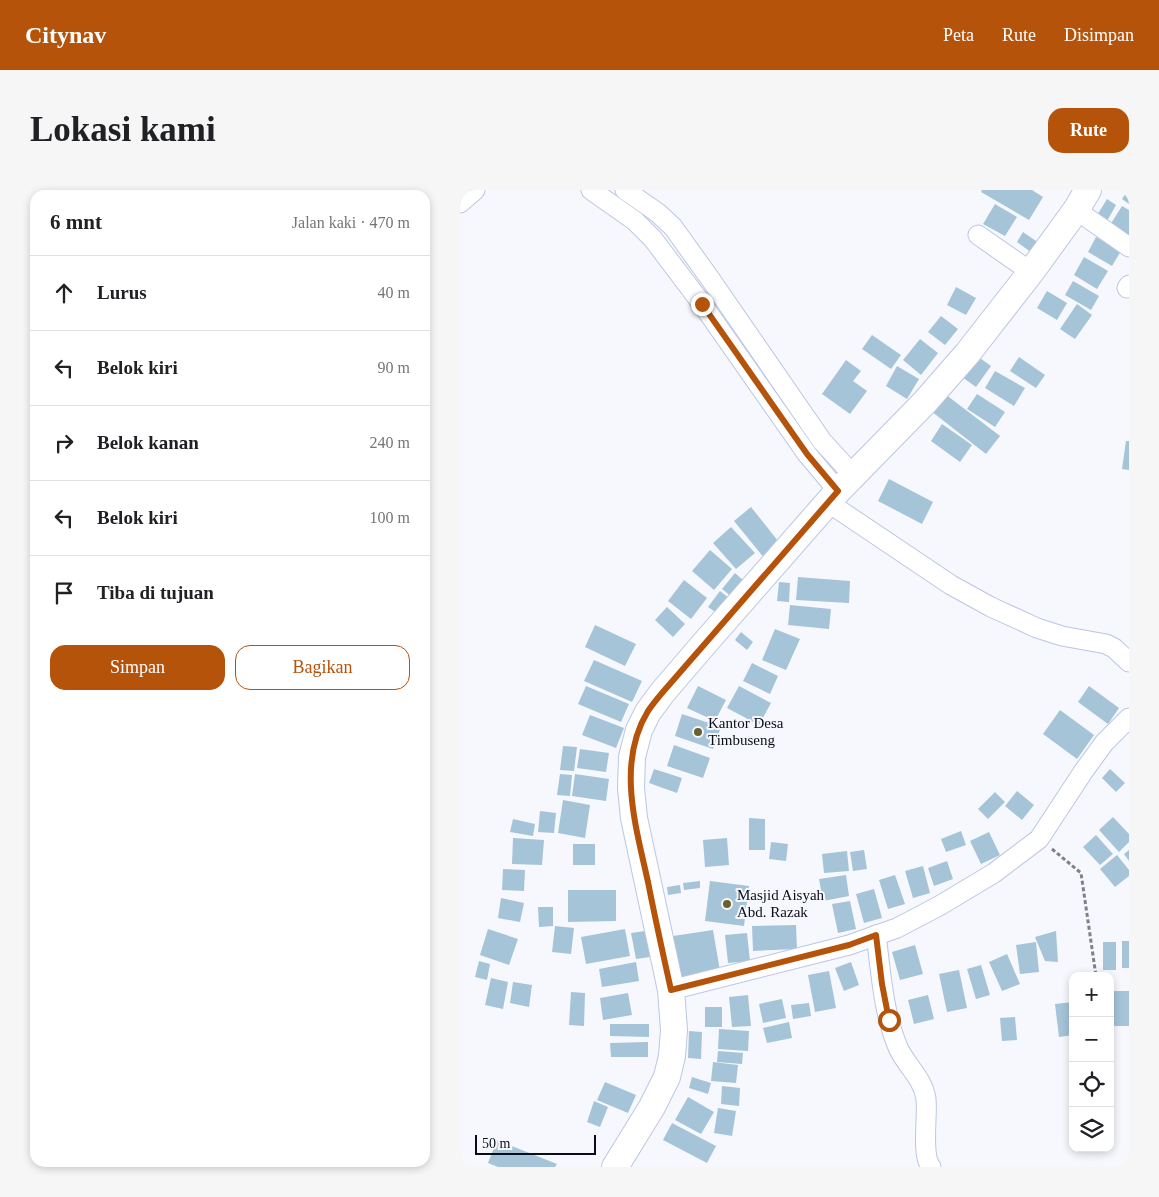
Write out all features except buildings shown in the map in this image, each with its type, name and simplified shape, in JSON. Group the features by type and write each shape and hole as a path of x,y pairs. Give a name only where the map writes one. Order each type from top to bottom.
{"main road":[{"path":"614,1167 652,1107 667,1077 672,1056 674,1030 671,990 634,818 631,774 632,757 639,730 648,712 662,693 840,490 925,402 967,354 1031,272 1082,200"}],"street":[{"path":"460,202 475,190"},
{"path":"591,190 634,222 653,239 702,304 807,454 840,490 951,585 991,607 1046,631 1114,648 1129,662"},
{"path":"625,190 658,213 673,227 706,272 822,441 840,490"},
{"path":"1082,200 1129,247"},
{"path":"978,234 1031,272"},
{"path":"764,393 780,381"},
{"path":"807,454 822,441"},
{"path":"671,990 849,945 896,928 947,901 994,873 1039,839 1104,743 1129,718"},
{"path":"876,935 882,984 889,1020 897,1047 922,1084 926,1098 926,1158 931,1167"}],"path":[{"path":"1039,839 1081,873 1095,972"}],"place":[{"name":"Kantor Desa Timbuseng","path":"698,732"},
{"name":"Masjid Aisyah Abd. Razak","path":"727,904"}],"route":[{"path":"702,304 807,454 838,491 662,693 648,712 639,730 632,757 631,774 634,818 671,990 849,945 876,935 889,1020"}]}
